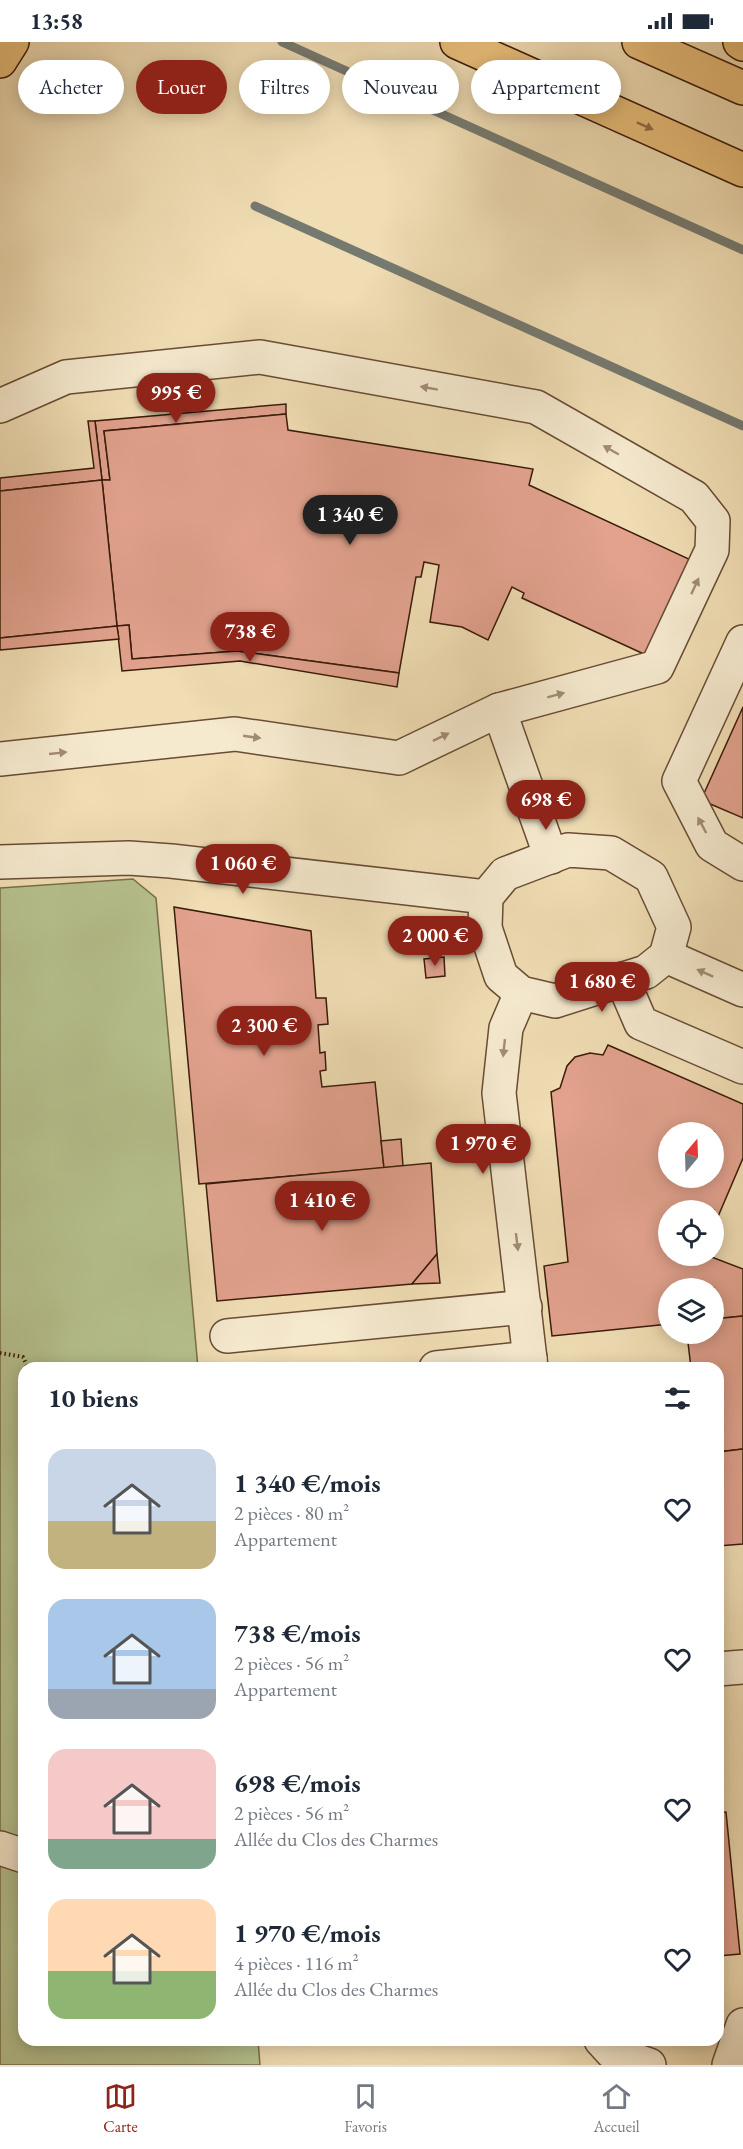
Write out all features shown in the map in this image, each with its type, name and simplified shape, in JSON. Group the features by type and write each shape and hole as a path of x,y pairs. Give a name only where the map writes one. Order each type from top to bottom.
{"highway":[{"path":"0,61 12,42"},
{"path":"457,42 743,170"},
{"path":"639,42 743,88"}],"street":[{"path":"0,406 66,377 260,357 536,407 694,497 713,521 712,550 657,667 499,710 399,758 235,734 0,759"},
{"path":"743,642 679,782 712,845 743,864"},
{"path":"499,710 551,857"},
{"path":"568,850 611,853 651,878 674,927 666,956 646,972 555,1001 521,993 501,976 485,928 486,897 505,874 551,857 568,850"},
{"path":"0,862 129,858 171,861 486,897"},
{"path":"666,956 743,990"},
{"path":"622,979 641,1023 743,1067"},
{"path":"521,993 506,1028 499,1093 530,1362"},
{"path":"227,1336 525,1307"},
{"path":"724,1668 743,1666"},
{"path":"0,1848 18,1854"},
{"path":"729,2065 743,2025"},
{"path":"606,2046 612,2052 649,2065"}],"path":[{"path":"0,1353 23,1357 25,1362"}],"green space":[{"path":"133,879 156,898 197,1362 18,1362 18,2046 258,2046 260,2065 0,2065 0,888"}],"building":[{"path":"286,404 286,414 104,431 110,480 102,480 95,421"},
{"path":"286,414 288,430 533,469 529,485 691,560 646,655 522,598 524,593 512,587 488,640 462,627 430,622 439,565 424,562 421,577 416,577 399,673 237,651 132,659 129,625 117,626 102,480 110,480 104,431"},
{"path":"88,421 95,421 102,480 0,491 0,478 94,468"},
{"path":"102,480 117,626 0,638 0,491"},
{"path":"129,625 132,659 237,651 399,673 397,687 240,661 122,671 117,626"},
{"path":"117,626 119,639 0,650 0,638"},
{"path":"743,707 743,818 701,800"},
{"path":"174,907 311,931 316,998 326,998 328,1024 318,1025 320,1053 325,1052 326,1070 320,1071 322,1087 375,1082 384,1168 199,1184"},
{"path":"444,957 445,976 426,978 424,959"},
{"path":"608,1045 743,1104 743,1158 724,1203 724,1200 658,1200 658,1266 724,1266 724,1262 743,1269 743,1316 724,1318 724,1278 658,1278 658,1325 552,1336 544,1266 568,1262 551,1092 560,1088 567,1066 575,1057 590,1053 603,1055"},
{"path":"401,1139 403,1166 384,1168 381,1141"},
{"path":"431,1163 437,1254 412,1284 217,1301 206,1184"},
{"path":"437,1254 440,1283 412,1284"},
{"path":"743,1316 743,1449 724,1451 724,1362 690,1362 688,1344 724,1344 724,1318"},
{"path":"743,1449 743,1544 724,1546 724,1451"},
{"path":"724,1812 726,1812 740,1954 724,1955"}],"waterway":[{"path":"282,42 743,250"},
{"path":"255,206 743,426"}]}
